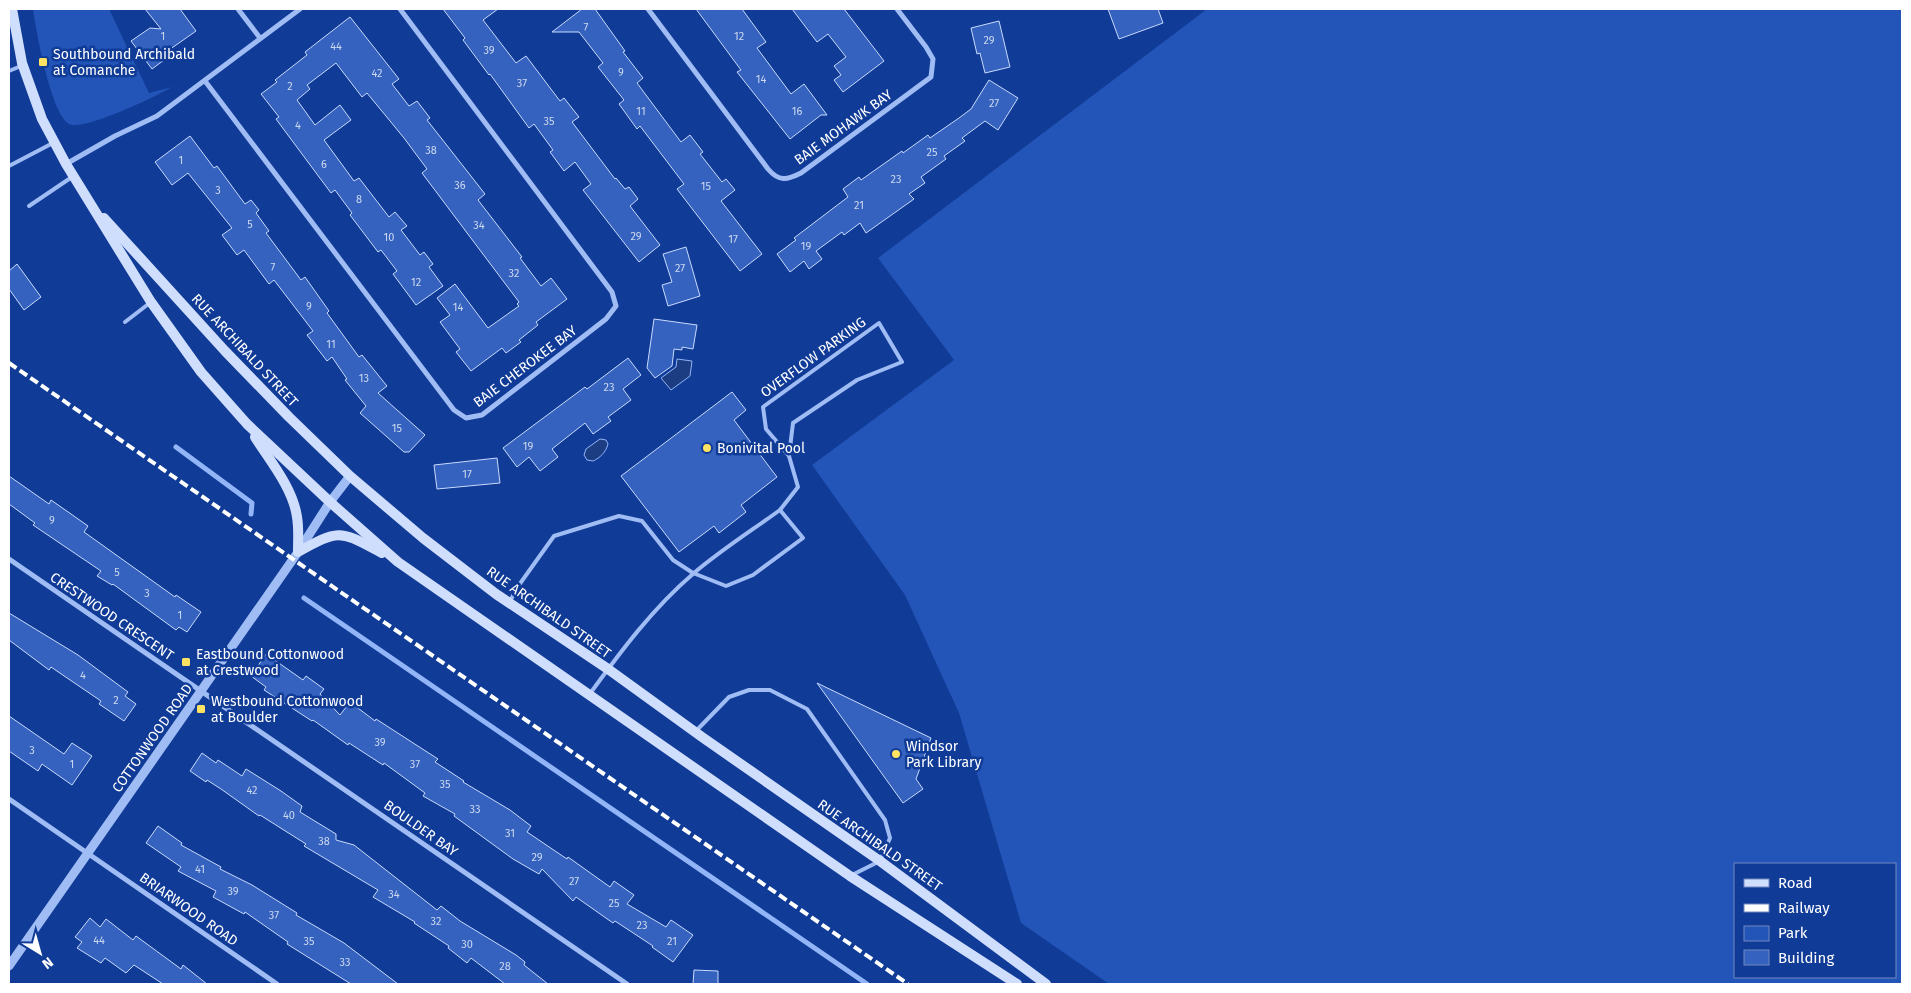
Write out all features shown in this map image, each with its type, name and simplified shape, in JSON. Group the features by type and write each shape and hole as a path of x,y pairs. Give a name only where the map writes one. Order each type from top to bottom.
{"main road":[{"name":"RUE ARCHIBALD STREET","path":"11,14 23,66 42,119 66,164 150,302 201,372 247,424 330,502 398,562 850,876 1017,984"},
{"name":"RUE ARCHIBALD STREET","path":"89,201 225,351 289,417 350,476 423,538 509,602 880,861 1046,984"},
{"path":"247,424 283,482 292,501 297,516 298,552 324,537 339,534 351,537 398,562"}],"street":[{"path":"238,9 260,38"},
{"path":"66,164 115,136 156,116 300,9"},
{"name":"BAIE CHEROKEE BAY","path":"205,81 454,410 466,418 482,415 606,319 616,306 612,292 400,9"},
{"name":"BAIE MOHAWK BAY","path":"648,9 768,169 775,177 787,180 801,173 931,77 933,59 897,9"},
{"name":"COTTONWOOD ROAD","path":"9,966 202,691 298,552 330,502 350,476"},
{"name":"CRESTWOOD CRESCENT","path":"9,559 202,691"},
{"name":"BOULDER BAY","path":"202,691 627,984"},
{"name":"BRIARWOOD ROAD","path":"9,799 277,984"}],"lane":[{"path":"9,71 23,66"},
{"path":"9,166 55,143"},
{"path":"29,206 73,176"},
{"path":"125,322 150,302"},
{"name":"OVERFLOW PARKING","path":"780,510 798,487 790,456 793,423 857,380 902,362 879,323 763,408 766,429 790,456"},
{"path":"509,602 554,536 620,516 642,521 674,560 694,573 726,586 753,575 803,538 780,510 694,573 653,612 590,695"},
{"path":"695,732 729,697 749,690 770,690 807,709 885,820 890,838 880,861 850,876"}],"green space":[{"path":"33,9 109,9 149,93 172,87 136,105 103,118 77,125 69,124 62,117 50,89"},
{"path":"1207,9 1902,9 1902,984 1109,984 1021,923 959,713 905,595 812,465 954,360 878,258"}],"shaded area":[{"path":"677,359 692,361 690,376 671,390 661,378 676,367"},
{"path":"600,439 606,440 608,444 606,450 596,460 587,460 584,455 586,449"}],"building":[{"path":"145,9 180,9 196,31 169,50 172,54 152,69 131,41 150,28 161,29"},
{"path":"443,9 498,9 483,20 516,63 526,56 560,101 564,98 579,117 572,122 615,179 625,189 629,187 638,199 630,206 660,245 639,262 583,190 591,184 575,162 564,171 550,152 553,150 534,124 529,128 463,40 465,38"},
{"path":"582,9 595,9 625,51 623,52 643,78 637,83 681,142 690,135 703,152 700,154 722,182 726,179 735,190 721,201 762,254 740,271 677,189 684,184 640,126 637,129 619,104 624,100 598,67 603,63 579,32 552,32"},
{"path":"696,9 742,9 766,42 757,48 791,94 804,84 827,115 821,115 790,139 737,72 741,70"},
{"path":"792,9 844,9 884,61 843,92 834,80 841,75 834,66 846,57 828,34 817,42"},
{"path":"1108,9 1158,9 1163,23 1119,39"},
{"path":"350,17 399,79 392,84 409,106 417,101 430,118 427,120 485,194 478,200 522,257 520,258 541,286 551,278 567,299 536,322 538,325 519,340 521,342 506,353 502,348 471,371 456,352 460,349 440,322 450,315 437,298 455,284 488,328 519,306 517,304 519,302 422,173 427,169 404,138 367,93 362,97 336,63 307,85 310,89 297,100 315,125 340,105 351,120 324,140 354,181 359,178 389,217 395,212 407,226 401,230 420,255 424,252 433,264 429,267 443,286 416,305 393,274 397,271 381,250 378,252 350,215 352,213 335,190 331,193 276,119 279,117 261,94 277,82 275,80 307,55 305,52"},
{"path":"999,21 1010,67 985,73 980,53 977,54 971,28"},
{"path":"989,80 1018,98 998,130 985,121 962,138 965,141 944,156 946,159 921,177 925,183 909,194 914,199 866,233 860,223 844,235 842,232 816,251 822,259 809,269 804,261 790,272 777,254 796,240 794,238 848,197 843,189 859,177 861,180 928,135 930,138 959,118 971,109"},
{"path":"190,136 214,168 217,166 245,204 251,200 259,210 256,213 269,231 266,233 301,280 305,277 329,311 327,313 359,357 362,355 387,386 378,393 425,435 409,452 404,452 360,413 366,406 345,380 347,379 332,357 327,361 307,335 313,331 274,280 269,284 244,250 237,255 222,235 232,228 188,173 172,185 155,162"},
{"path":"686,247 700,296 668,306 662,285 672,282 663,254"},
{"path":"17,264 41,297 24,310 9,289 9,271"},
{"path":"654,319 697,325 693,349 682,347 682,350 674,349 672,366 655,378 647,368"},
{"path":"628,358 641,375 623,389 631,400 608,417 611,421 593,434 585,423 552,449 558,457 540,471 529,457 517,467 503,448 585,387 587,389"},
{"name":"Bonivital Pool","path":"732,392 746,410 734,420 777,477 741,505 746,512 719,533 714,526 679,552 621,476"},
{"path":"497,458 500,483 437,489 434,465"},
{"path":"9,476 49,504 51,500 88,526 84,532 175,597 176,595 201,612 187,632 179,627 176,630 113,584 97,576 101,571 33,525 35,523 9,504"},
{"path":"9,613 78,655 128,692 125,696 136,704 124,721 99,704 101,701 51,667 49,670 9,640"},
{"path":"266,654 303,680 306,676 324,689 320,694 340,715 350,702 375,721 376,719 438,759 435,762 463,782 510,810 531,826 527,832 567,859 568,857 610,887 614,881 634,895 627,904 666,927 671,920 693,935 673,962 653,946 615,921 613,923 576,897 573,901 542,869 539,874 513,859 454,816 455,814 423,796 425,793 384,763 383,765 349,743 348,745 313,720 264,690 266,687 251,676"},
{"name":"Windsor Park Library","path":"817,683 931,738 916,779 923,789 903,803"},
{"path":"9,716 64,754 72,743 92,756 72,785 42,764 38,771 9,751"},
{"path":"202,753 216,763 218,760 242,776 246,769 281,791 302,806 300,812 336,834 336,840 354,845 437,910 441,906 460,921 516,955 525,962 524,965 548,984 505,984 471,958 467,963 448,948 449,946 415,922 373,897 378,890 304,846 306,844 190,771"},
{"path":"158,826 182,843 181,845 221,867 220,869 252,885 297,913 296,915 344,943 398,984 351,984 287,944 288,942 245,912 244,914 213,897 216,891 178,871 181,867 146,843"},
{"path":"90,918 100,927 106,919 133,940 136,936 181,969 183,965 207,984 163,984 134,965 126,973 105,958 101,963 77,948 82,942 75,937"},
{"path":"694,970 718,971 718,984 693,984"}],"waterway":[{"path":"176,447 252,503 251,514"},
{"path":"304,598 867,984"}],"railway":[{"path":"9,363 908,984"}],"place":[{"name":"Southbound Archibald at Comanche","path":"43,62"},
{"name":"Bonivital Pool","path":"707,448"},
{"name":"Eastbound Cottonwood at Crestwood","path":"186,662"},
{"name":"Westbound Cottonwood at Boulder","path":"201,709"},
{"name":"Windsor Park Library","path":"896,754"}]}
